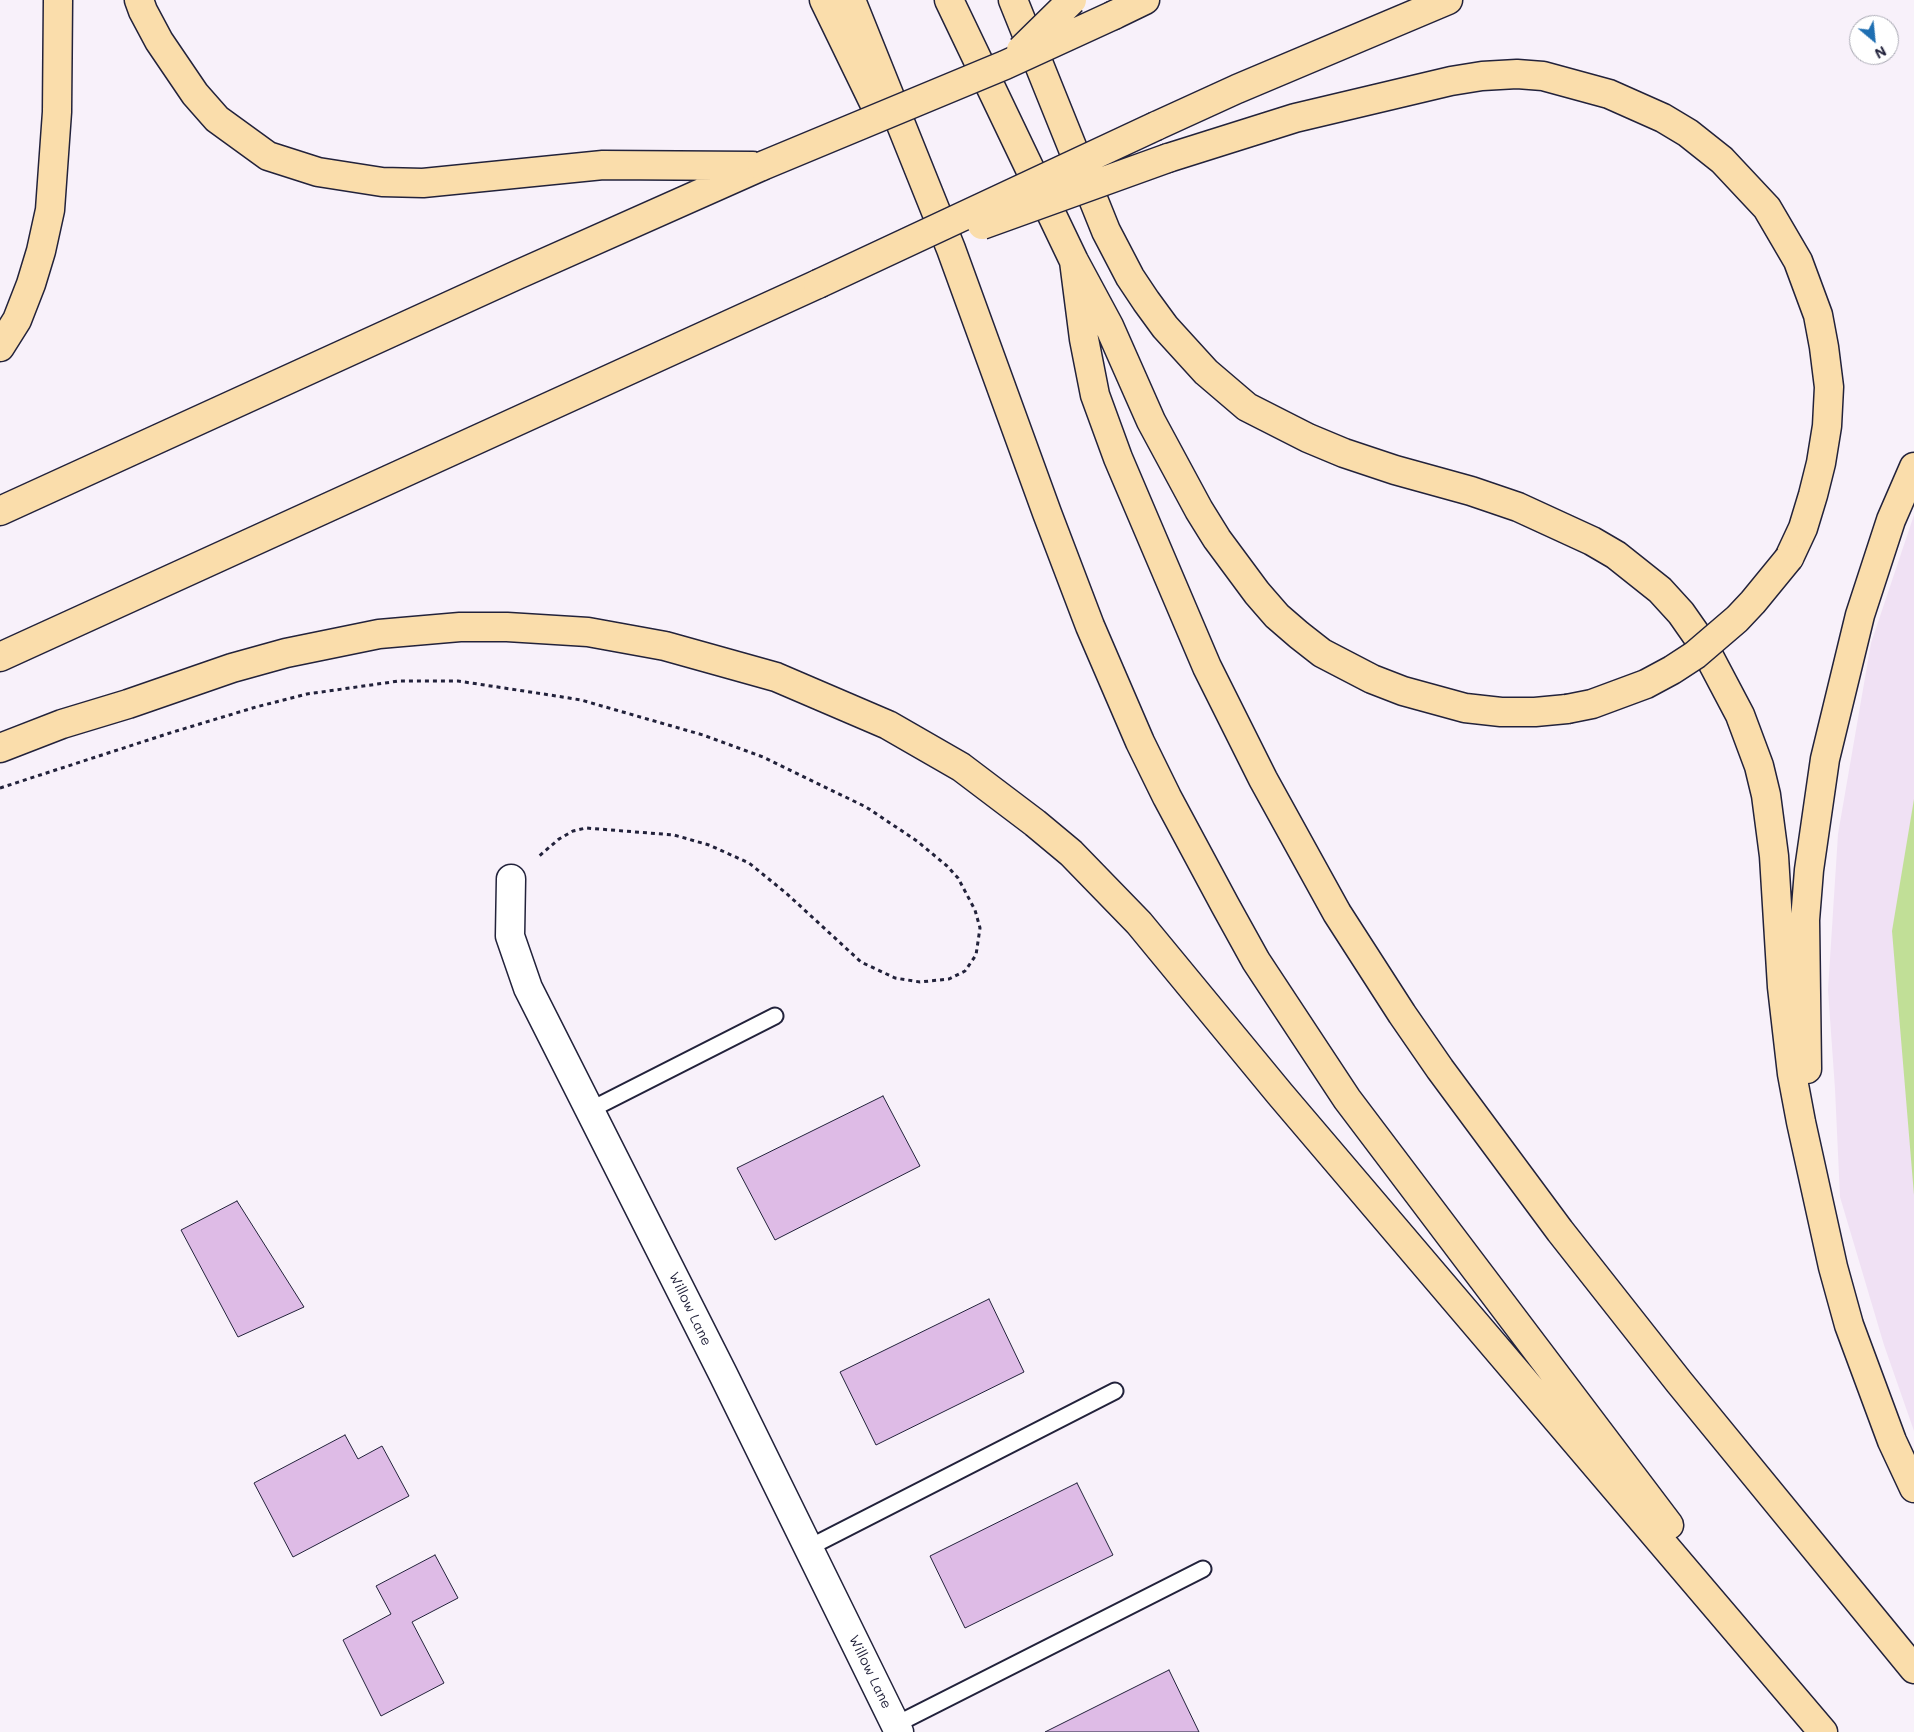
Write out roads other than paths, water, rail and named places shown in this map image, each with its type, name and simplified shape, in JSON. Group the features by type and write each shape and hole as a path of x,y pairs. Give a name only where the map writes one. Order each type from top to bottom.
{"highway":[{"path":"0,348 17,320 31,284 50,210 57,112 58,0"},
{"path":"139,0 159,42 195,94 217,119 268,156 318,172 382,182 423,183 603,165 762,166"},
{"path":"824,0 862,77 993,366"},
{"path":"851,0 951,249 1066,566 1090,626 1140,742 1197,853 1256,960 1379,1144 1827,1732"},
{"path":"818,284 1168,158 1296,118 1451,81 1482,76 1517,74 1543,76 1609,94 1663,118 1688,133 1722,160 1767,208 1798,261 1818,314 1828,387 1827,426 1821,463 1803,528 1789,558 1772,580 1742,614 1695,655 1646,684 1592,704 1567,710 1535,712 1501,712 1466,708 1437,701 1380,682 1350,669 1322,653 1277,616 1240,572 1198,510 1151,421 1109,326 1074,261 949,0"},
{"path":"1012,0 1106,231 1130,277 1146,301 1165,327 1206,372 1247,407 1308,438 1386,467 1471,491 1518,507 1592,540 1616,555 1660,590 1681,613 1702,644 1740,715 1759,766 1766,795 1774,856 1782,988 1792,1074 1823,1222 1849,1325 1892,1441 1914,1488"},
{"path":"1005,65 1072,0"},
{"path":"0,511 517,275 762,166 1005,65 1145,0"},
{"path":"0,657 818,284 1237,89 1448,0"},
{"path":"1074,261 1084,339 1095,395 1121,466 1210,675 1302,851 1337,912 1402,1014 1440,1069 1560,1231 1703,1412 1914,1669"},
{"path":"1823,1222 1807,1066 1805,920 1809,870 1825,759 1847,663 1891,520 1914,468"},
{"path":"0,748 62,724 128,704 232,668 286,653 379,634 460,627 507,627 580,631 665,646 776,676 888,725 961,767 1035,822 1071,853 1139,923 1312,1132 1823,1732"}],"street":[{"name":"Willow Lane","path":"511,879 510,936 528,988 897,1728"}],"lane":[{"path":"590,1110 775,1016"},
{"path":"808,1548 1115,1391"},
{"path":"897,1728 1203,1569"}]}
